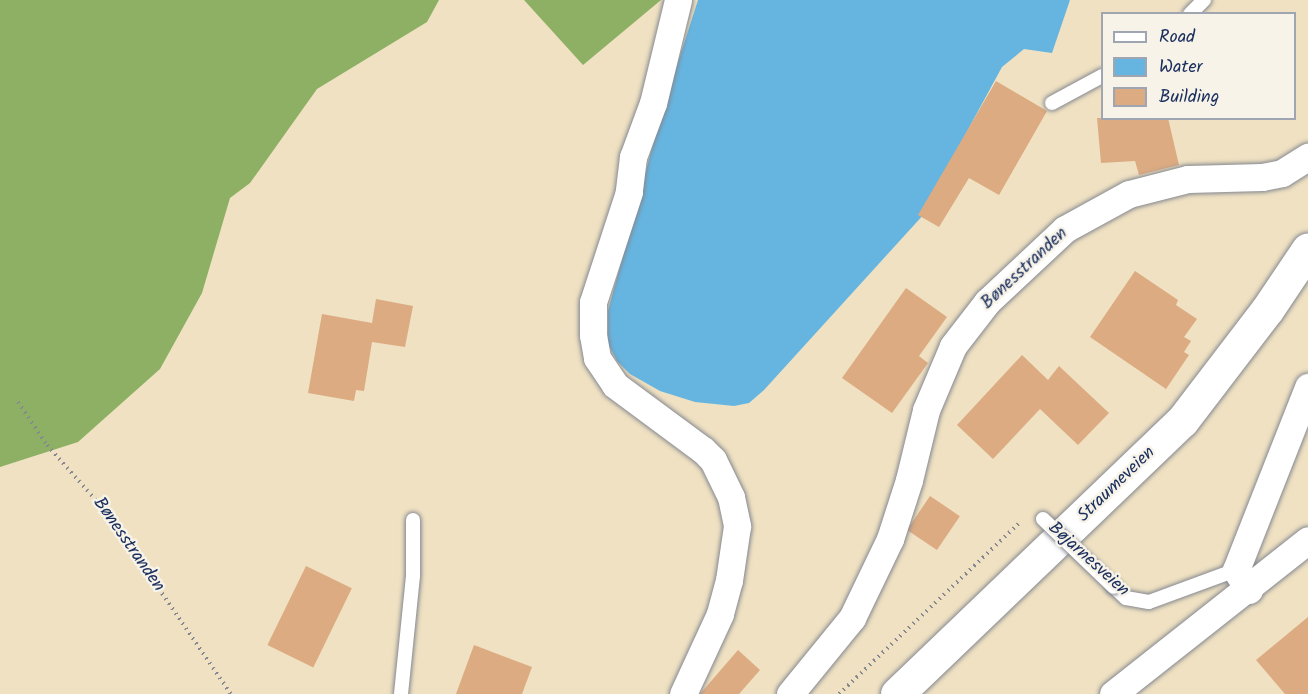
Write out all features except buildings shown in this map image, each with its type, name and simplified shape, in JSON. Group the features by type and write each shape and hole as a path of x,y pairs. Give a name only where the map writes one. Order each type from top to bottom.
{"main road":[{"name":"Straumeveien","path":"897,694 1182,421 1268,310 1308,249"}],"street":[{"path":"678,0 653,103 633,157 629,192 593,302 593,335 597,358 615,385 703,450 713,460 731,497 737,526 729,580 720,614 683,694"},
{"name":"Bønesstranden","path":"790,694 852,618 890,539 909,480 926,410 953,346 987,302 1065,229 1120,198 1188,179 1262,177 1282,173 1308,158"},
{"path":"1243,580 1308,387"},
{"name":"Bøjarnesveien","path":"1113,694 1243,580 1308,540"}],"lane":[{"path":"1192,12 1204,0"},
{"path":"1052,103 1101,77"},
{"name":"Bøjarnesveien","path":"1043,519 1126,598 1149,602 1243,580"},
{"path":"402,694 413,576 413,520"}],"path":[{"name":"Bønesstranden","path":"18,402 47,445 108,514 231,694"},
{"path":"839,694 1027,516 1043,519"}],"green space":[{"path":"0,0 439,0 427,22 317,89 250,183 230,198 202,293 160,369 78,442 0,467"},
{"path":"524,0 661,0 583,65"}],"water":[{"path":"698,0 1070,0 1052,53 1024,49 1002,67 958,148 935,202 764,390 749,403 734,406 695,402 660,391 630,374 617,361 608,344 608,311 661,115"}]}
